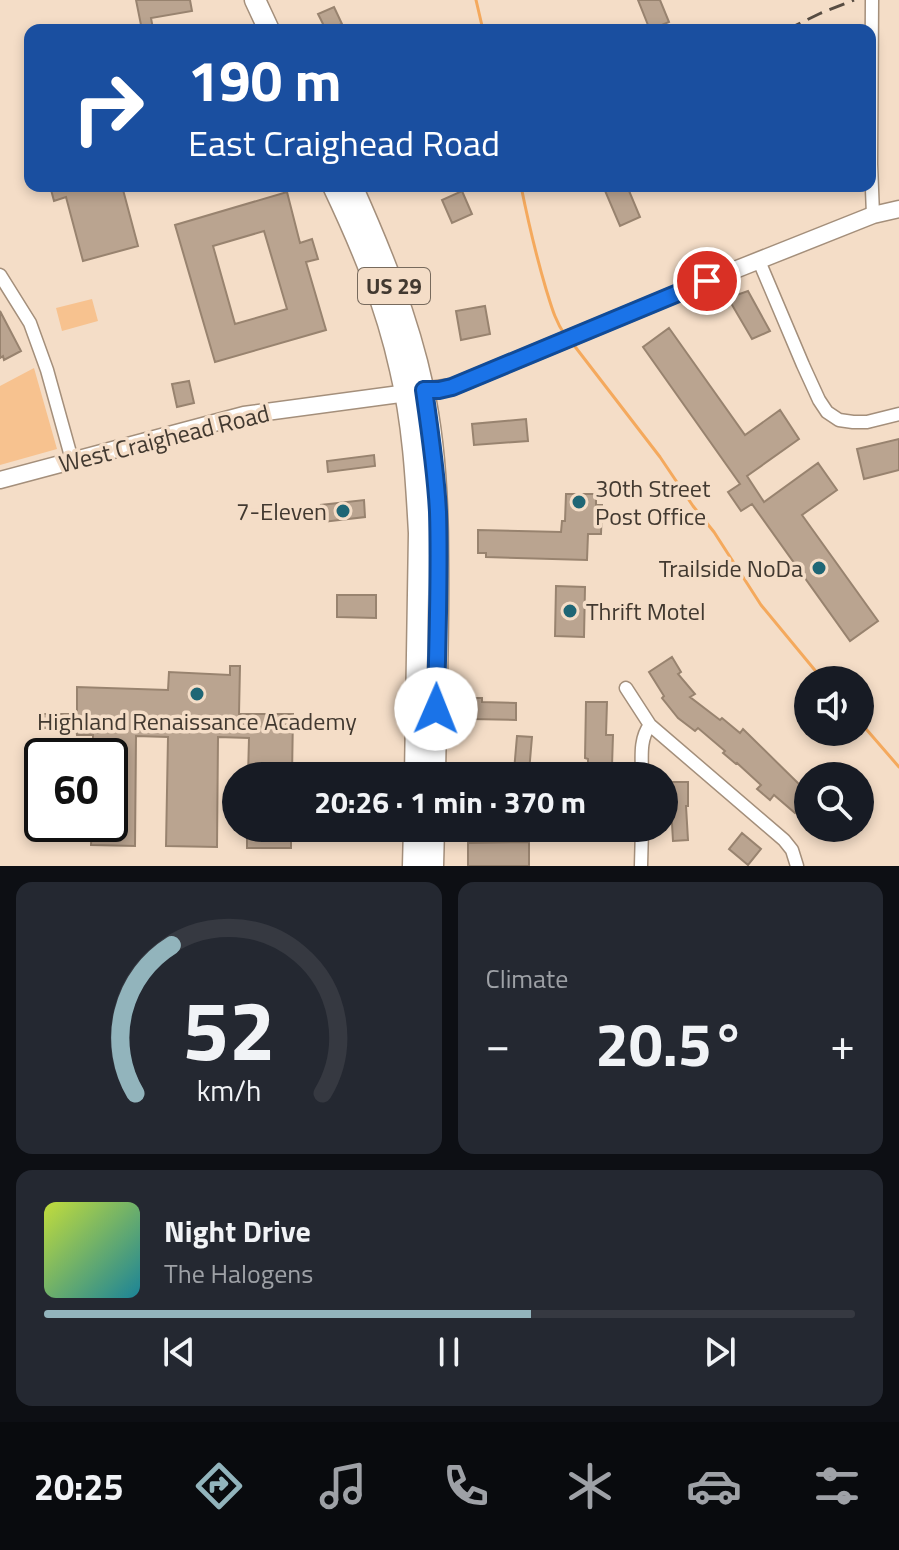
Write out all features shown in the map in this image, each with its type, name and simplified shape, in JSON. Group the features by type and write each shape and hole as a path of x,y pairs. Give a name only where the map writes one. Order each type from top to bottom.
{"main road":[{"path":"255,0 266,24"},
{"name":"US 29","path":"336,192 359,241 400,369 414,391 433,449 439,592 435,762"},
{"name":"US 29","path":"355,192 397,294 414,349 414,460 419,533 415,762"},
{"path":"413,866 414,842"},
{"path":"433,866 434,842"}],"street":[{"path":"872,0 872,24"},
{"path":"872,192 873,215"},
{"name":"West Craighead Road","path":"0,480 244,415 452,387 873,215 899,209"},
{"path":"759,261 808,377 827,412 839,420 853,422 899,414"},
{"path":"0,275 30,323 47,370 72,460"},
{"path":"626,688 650,725 784,840 792,850 797,866"},
{"path":"642,762 643,740 650,725"},
{"path":"641,866 642,842"}],"shaded area":[{"path":"92,299 98,321 62,331 56,308"},
{"path":"34,368 57,449 0,465 0,386"}],"building":[{"path":"136,0 190,0 192,11 151,18 152,24 141,24"},
{"path":"638,0 660,0 669,22 648,24"},
{"path":"334,7 342,24 323,24 318,14"},
{"path":"52,192 124,192 138,246 83,261 66,197 54,201"},
{"path":"287,192 300,243 312,239 318,259 306,262 326,330 215,362 175,225","holes":["264,231 287,309 235,324 213,246"]},
{"path":"462,192 472,214 452,223 442,200"},
{"path":"606,192 630,192 640,217 620,226"},
{"path":"748,291 770,331 752,339 728,298"},
{"path":"485,306 490,334 461,340 456,311"},
{"path":"0,311 21,351 4,360 3,356 0,358"},
{"path":"669,328 745,435 780,410 799,439 747,476 764,502 818,463 837,490 802,515 878,621 850,641 752,504 741,511 728,492 740,484 643,347"},
{"path":"189,381 194,403 177,407 172,384"},
{"path":"526,419 528,441 474,445 472,424"},
{"path":"899,439 899,470 864,479 857,449"},
{"name":"7-Eleven","path":"374,455 375,466 328,472 327,461"},
{"path":"566,494 596,494 596,505 602,505 601,534 588,534 587,560 486,557 486,553 478,553 478,530 561,532 562,521 565,521"},
{"name":"7-Eleven","path":"364,500 365,517 323,522 321,505"},
{"name":"Thrift Motel","path":"556,586 585,587 584,637 555,636"},
{"path":"337,595 376,595 376,618 337,617"},
{"path":"672,657 681,672 678,674 695,694 690,697 740,733 743,729 794,779 794,812 774,795 770,800 757,789 761,785 723,753 725,751 698,728 695,731 678,718 662,698 664,696 649,672"},
{"path":"230,666 240,666 239,714 293,714 292,762 248,762 249,738 218,737 217,847 166,846 168,737 136,736 135,846 91,845 91,842 128,842 128,738 93,738 93,735 77,735 76,728 42,728 42,714 77,714 77,687 168,690 169,672 230,675"},
{"path":"471,698 482,698 482,702 516,703 516,720 471,719"},
{"path":"586,702 607,702 606,735 613,735 612,762 588,762 585,758"},
{"path":"517,736 532,737 530,762 515,762"},
{"path":"678,782 688,782 688,840 678,841"},
{"path":"742,833 761,849 748,865 729,849"},
{"path":"247,842 291,842 291,848 247,848"},
{"path":"529,842 529,866 468,866 468,843"}],"waterway":[{"path":"476,0 482,24"},
{"path":"522,192 546,289 565,335"},
{"path":"573,344 660,457 761,605 811,666"},
{"path":"874,738 899,767"}],"railway":[{"path":"798,24 854,0"}],"place":[{"name":"30th Street Post Office","path":"579,502"},
{"name":"7-Eleven","path":"343,511"},
{"name":"Trailside NoDa","path":"819,568"},
{"name":"Thrift Motel","path":"570,611"},
{"name":"Highland Renaissance Academy","path":"197,694"}],"route":[{"path":"436,709 438,511 424,390 452,387 707,281"}]}
